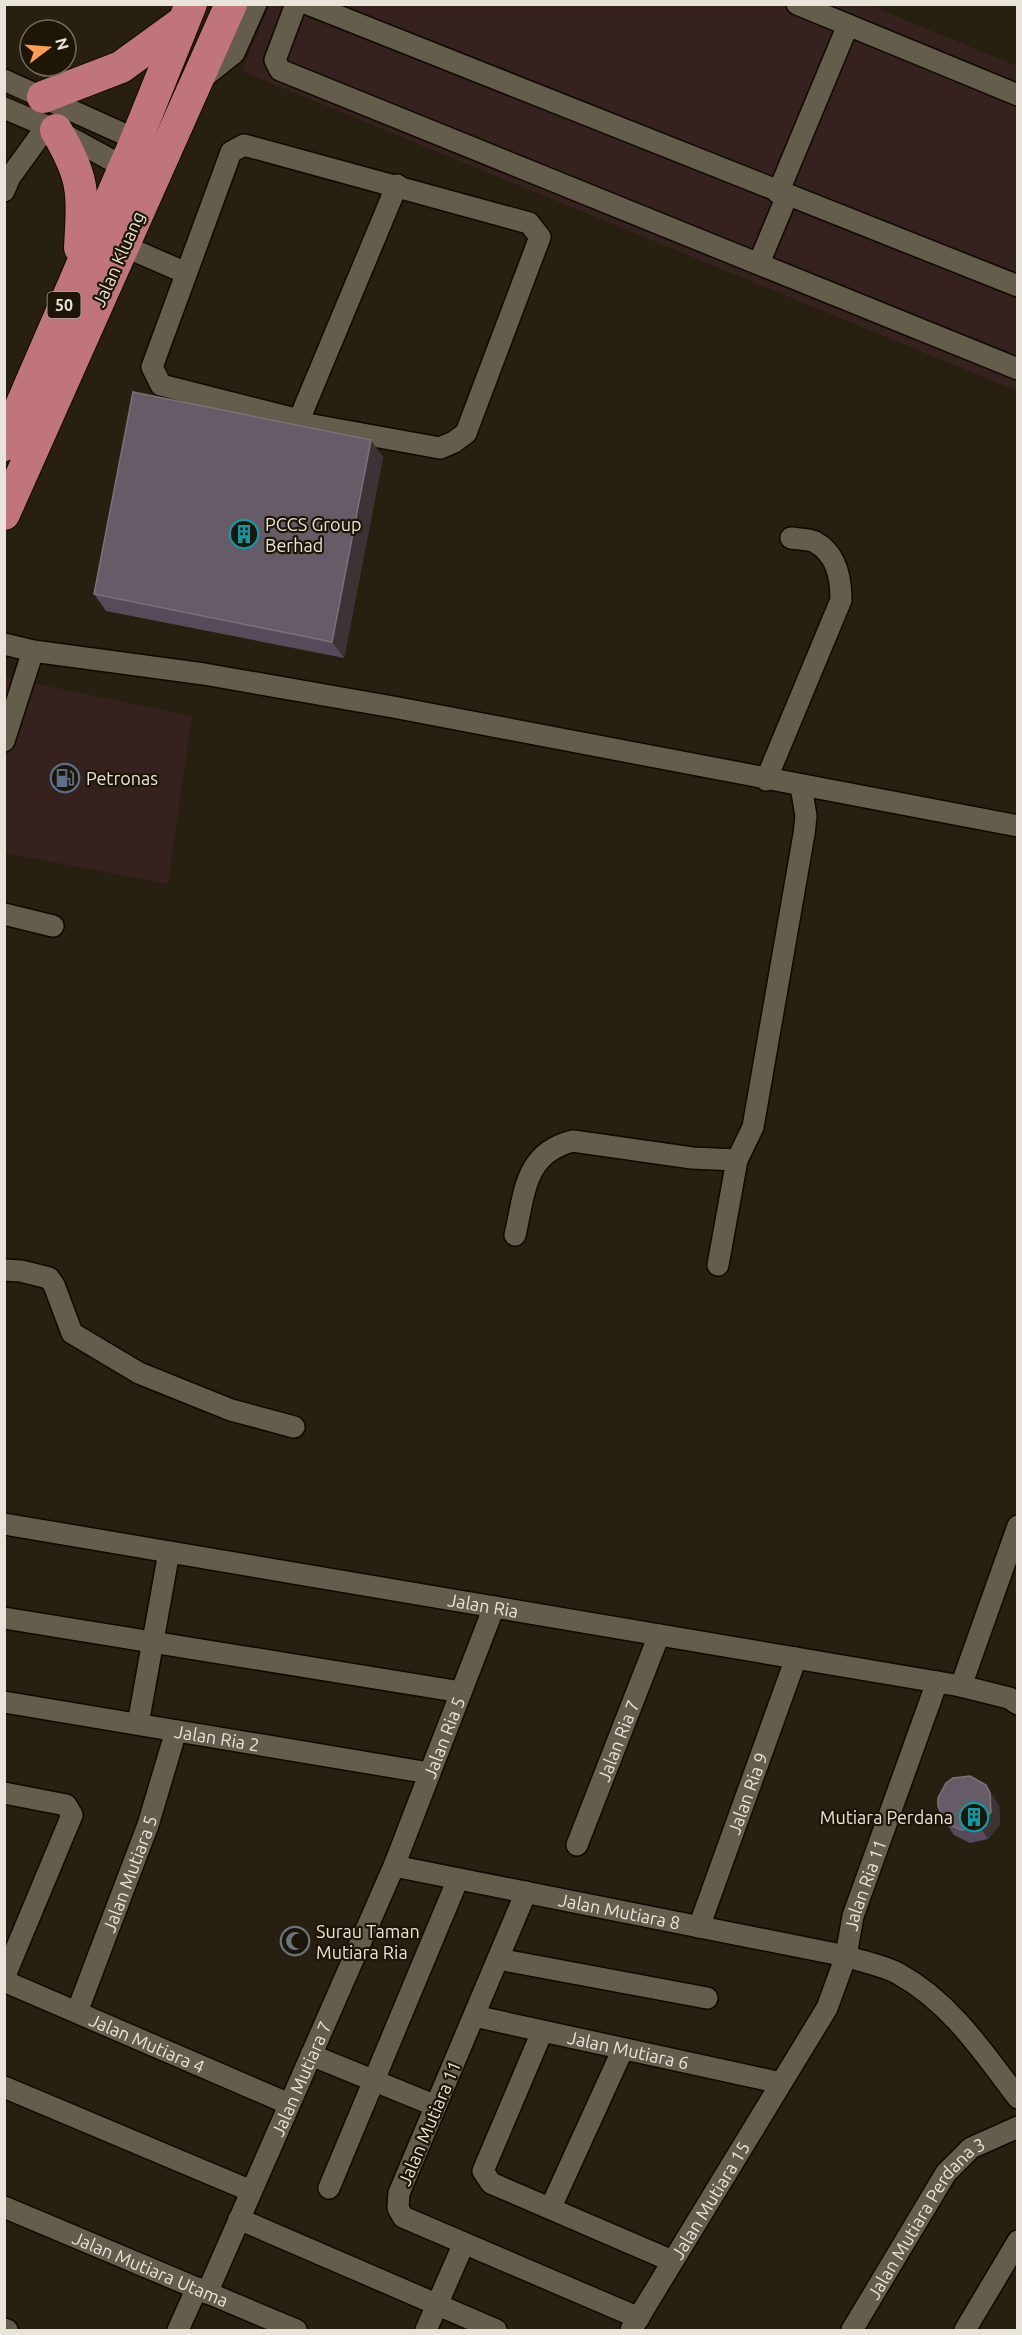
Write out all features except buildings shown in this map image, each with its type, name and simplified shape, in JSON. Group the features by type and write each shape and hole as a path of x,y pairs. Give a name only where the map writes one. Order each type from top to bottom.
{"highway":[{"name":"Jalan Kluang","path":"4,514 231,4"},
{"name":"Jalan Kluang","path":"4,446 187,13"},
{"path":"79,270 83,195 72,157 49,118 121,67 187,13"}],"street":[{"path":"197,83 234,53 256,4"},
{"path":"296,4 275,60 280,70 1017,369"},
{"path":"308,4 1017,286"},
{"path":"797,4 1017,95"},
{"path":"759,263 782,194 848,25"},
{"path":"4,80 49,118 130,152 164,154"},
{"path":"4,108 49,118 130,152 151,183"},
{"path":"4,190 10,177 49,118"},
{"path":"299,420 161,385 152,367 231,152 237,146 244,145 397,185 529,223 540,237 466,433 440,448 296,422 299,420 397,185"},
{"path":"124,246 186,273"},
{"path":"766,780 841,600 841,576 830,556 814,541 791,538"},
{"path":"4,644 33,651 204,674 393,707 766,780 849,792 1017,826"},
{"path":"4,741 33,651"},
{"path":"718,1265 737,1160 753,1127 804,834 806,816 801,786"},
{"path":"4,914 53,926"},
{"path":"515,1235 530,1170 557,1144 573,1140 692,1158 737,1160"},
{"path":"4,1270 21,1271 49,1278 54,1285 72,1333 118,1362 189,1395 231,1410 294,1427"},
{"name":"Jalan Ria","path":"4,1524 961,1686 1009,1698 1017,1704"},
{"path":"961,1686 1017,1526"},
{"path":"138,1724 169,1552"},
{"name":"Jalan Ria 5","path":"394,1866 494,1607"},
{"path":"4,1618 461,1692"},
{"name":"Jalan Ria 7","path":"577,1845 659,1635"},
{"name":"Jalan Ria 9","path":"699,1927 796,1658"},
{"name":"Jalan Ria 11","path":"781,2083 827,2008 846,1956 853,1916 937,1682"},
{"name":"Jalan Ria 2","path":"4,1702 429,1773"},
{"name":"Jalan Mutiara 5","path":"77,2012 148,1825 176,1731"},
{"path":"4,1793 66,1805 72,1815 4,1980"},
{"name":"Jalan Mutiara 8","path":"394,1866 846,1956 898,1973 942,2006 973,2036 1017,2098"},
{"name":"Jalan Mutiara 7","path":"178,2331 239,2219 394,1866"},
{"path":"329,2188 458,1879"},
{"name":"Jalan Mutiara 11","path":"526,1892 399,2193 398,2208 403,2217 464,2243 635,2324"},
{"path":"498,1959 707,1998"},
{"name":"Jalan Mutiara 4","path":"4,1980 289,2104"},
{"name":"Jalan Mutiara 6","path":"474,2016 781,2083"},
{"path":"542,2032 483,2171 491,2183 672,2261"},
{"path":"551,2207 623,2049"},
{"path":"311,2055 436,2106"},
{"name":"Jalan Mutiara 15","path":"635,2324 781,2083"},
{"path":"4,2087 251,2191"},
{"name":"Jalan Mutiara Perdana 3","path":"852,2331 946,2173 971,2148 1017,2127"},
{"name":"Jalan Mutiara Utama","path":"4,2207 296,2331"},
{"path":"239,2219 496,2331"},
{"path":"965,2331 1017,2241"},
{"path":"426,2331 464,2243"}],"shaded area":[{"path":"269,5 869,5 1017,66 1017,391 242,71"},
{"path":"4,677 192,716 168,884 5,853"}],"place":[{"name":"PCCS Group Berhad","path":"244,534"},
{"name":"Petronas","path":"65,778"},
{"name":"Mutiara Perdana","path":"974,1817"},
{"name":"Surau Taman Mutiara Ria","path":"295,1941"}]}
